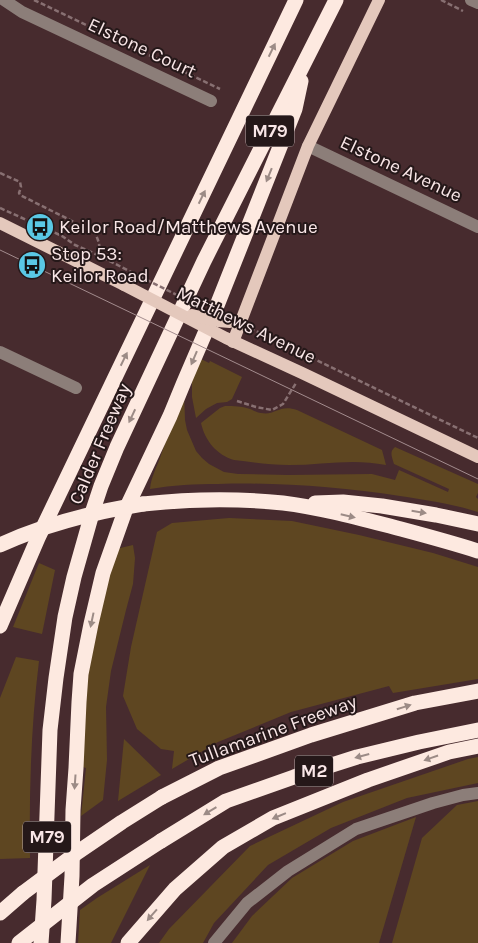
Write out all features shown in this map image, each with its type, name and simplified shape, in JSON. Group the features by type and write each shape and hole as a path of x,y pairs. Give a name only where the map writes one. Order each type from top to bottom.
{"highway":[{"name":"Calder Freeway","path":"0,626 27,562 296,0"},
{"name":"Calder Freeway","path":"41,943 50,730 56,678 74,577 93,510 118,447 204,261 336,0"},
{"path":"68,943 79,702 91,624 103,573 125,511 170,416 295,109 305,62"},
{"path":"0,545 57,523 111,509 172,500 224,499 318,509 367,520 478,551"},
{"path":"283,504 343,502 382,506 478,524"},
{"path":"0,608 27,562"},
{"name":"Tullamarine Freeway","path":"0,913 22,893 122,822 162,797 219,768 312,735 415,703 478,691"},
{"name":"M2","path":"19,943 92,885 226,801 294,777 357,758 419,742 478,730"},
{"path":"128,943 175,889 222,847 273,818 368,780 449,752 478,746"}],"main road":[{"path":"228,340 247,317 308,146 378,0"},
{"name":"Matthews Avenue","path":"0,223 175,311 228,340 478,456"},
{"path":"175,311 230,322 247,317"}],"street":[{"name":"Elstone Court","path":"4,0 22,12 212,101"},
{"path":"471,0 478,3"},
{"name":"Elstone Avenue","path":"308,146 478,227"},
{"path":"0,352 76,388"},
{"path":"214,943 247,903 288,871 356,829 433,804 478,793"}],"path":[{"path":"34,0 220,89"},
{"path":"441,0 470,14"},
{"path":"0,173 20,182 22,187 20,195 74,222"},
{"path":"0,208 62,236 75,245 193,303"},
{"path":"86,228 96,232 100,256"},
{"path":"247,317 254,330 478,438"},
{"path":"237,401 272,410 283,404 302,373"}],"shaded area":[{"path":"201,359 209,363 210,361 242,377 232,399 227,402 217,403 206,409 196,418 192,397 192,380"},
{"path":"184,392 187,430 196,451 209,464 224,472 288,475 372,474 395,480 399,470 448,492 449,489 394,464 392,453 395,447 478,484 476,497 478,499 478,512 449,504 400,496 309,486 209,484 150,489"},
{"path":"225,406 244,407 258,413 270,413 286,408 297,410 382,450 386,465 349,462 282,465 228,458 217,451 205,436 201,423"},
{"path":"229,518 292,521 433,553 478,567 478,679 393,693 389,686 291,712 218,742 172,769 174,751 161,749 137,729 123,696 131,647 157,532 172,523"},
{"path":"133,545 135,558 133,584 111,671 106,707 107,760 103,800 81,816 86,768 79,766 87,659 116,549"},
{"path":"39,563 55,570 42,634 13,627"},
{"path":"16,657 39,661 31,759 30,858 0,859 0,698"},
{"path":"124,739 161,775 118,801"},
{"path":"478,757 478,783 407,798 331,828 268,865 214,923 203,943 159,943 169,929 250,846 343,802"},
{"path":"478,801 478,943 392,943 422,838 457,805"},
{"path":"416,817 379,943 232,943 252,916 292,878 353,841"},
{"path":"150,865 111,943 78,943 80,910"}],"tram line":[{"path":"0,250 478,479"}],"place":[{"name":"Keilor Road/Matthews Avenue","path":"40,227"},
{"name":"Stop 53: Keilor Road","path":"32,265"}]}
